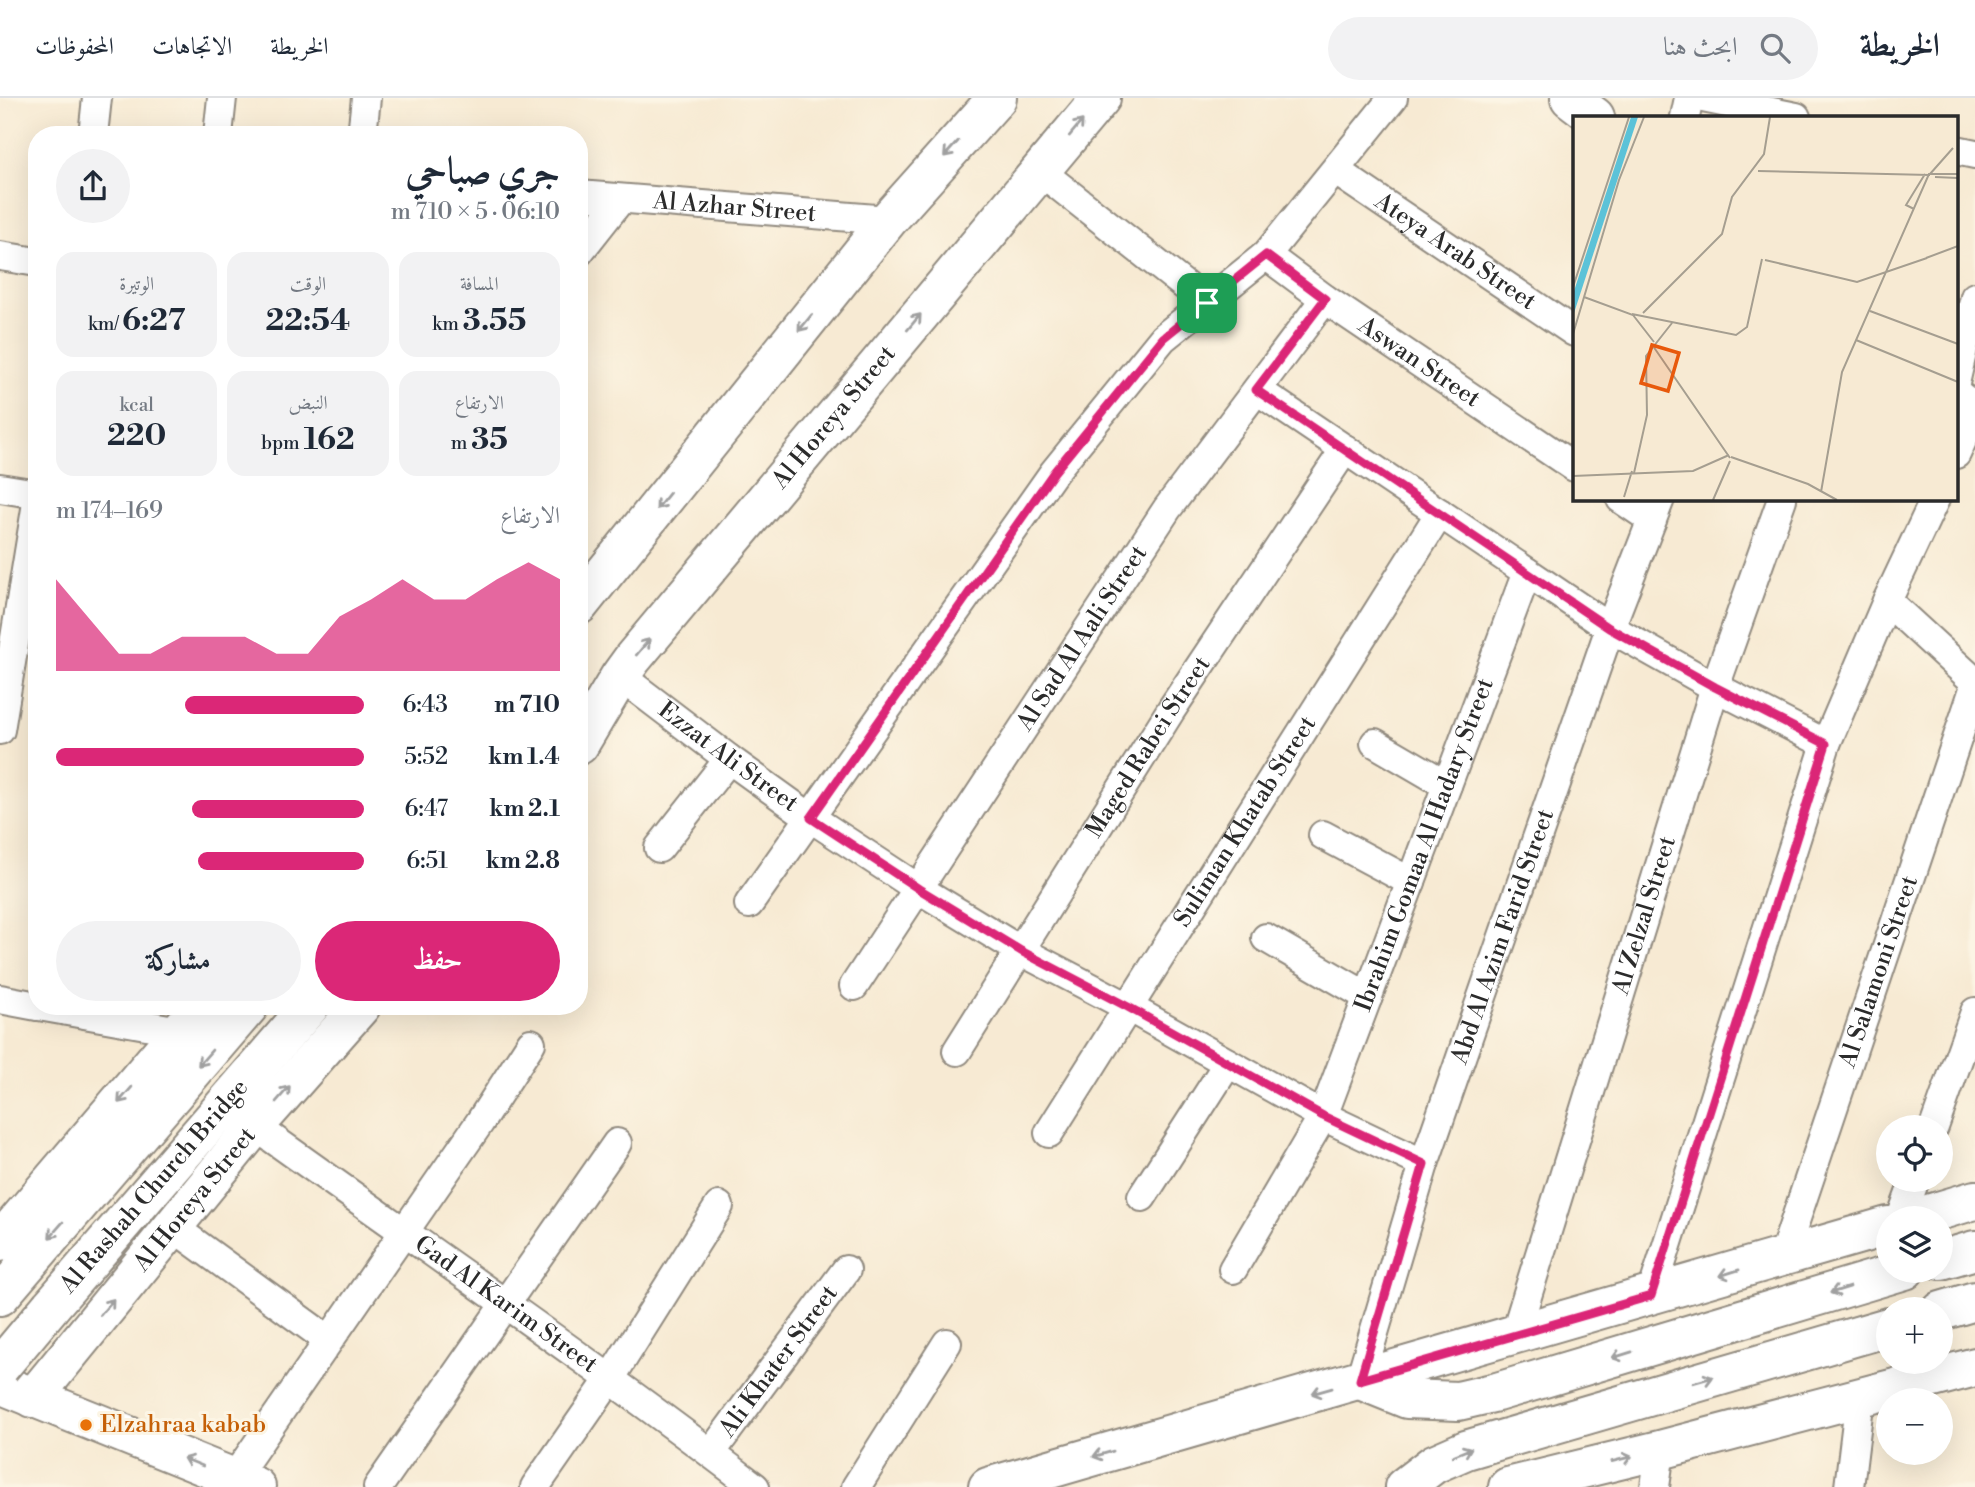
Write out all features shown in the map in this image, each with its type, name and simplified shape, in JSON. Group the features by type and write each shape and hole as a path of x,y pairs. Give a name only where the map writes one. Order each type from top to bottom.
{"main road":[{"path":"588,594 888,220 997,98"},
{"name":"Al Horeya Street","path":"588,726 602,697 1101,98"},
{"path":"1570,98 1594,116"},
{"path":"1958,401 1975,414"},
{"name":"Al Rashah Church Bridge","path":"8,1286 241,1015"},
{"name":"Al Rashah Church Bridge","path":"0,1365 302,1015"},
{"name":"Al Horeya Street","path":"17,1391 72,1350 255,1126 353,1015"},
{"path":"0,1242 191,1019"},
{"path":"1953,1207 1975,1200"},
{"path":"988,1487 1876,1230"},
{"path":"1953,1256 1975,1250"},
{"path":"1360,1380 1407,1399 1458,1401 1497,1392 1876,1279"},
{"path":"1953,1307 1975,1301"},
{"path":"1404,1487 1434,1464 1466,1450 1876,1330"},
{"path":"0,1365 33,1369 47,1366 72,1350"},
{"path":"1513,1487 1975,1367"},
{"path":"17,1391 245,1483"}],"street":[{"path":"94,126 97,98"},
{"path":"219,126 222,98"},
{"path":"363,126 366,98"},
{"path":"748,904 1054,472 1163,338 1266,255 1393,98"},
{"path":"1685,116 1689,98"},
{"path":"1703,98 1791,116"},
{"path":"1040,171 1207,303"},
{"name":"Ateya Arab Street","path":"1336,171 1573,331"},
{"name":"Al Azhar Street","path":"588,196 888,220"},
{"path":"588,240 620,200"},
{"name":"Aswan Street","path":"1266,255 1325,299 1573,466"},
{"path":"0,256 28,261"},
{"path":"1958,370 1975,297"},
{"name":"Al Sad Al Aali Street","path":"854,986 1167,509 1325,299"},
{"path":"1256,390 1609,628 1826,744"},
{"path":"1958,450 1975,414"},
{"name":"Maged Rabei Street","path":"957,1051 1171,710 1345,449"},
{"path":"0,488 28,493"},
{"path":"1624,500 1656,509"},
{"name":"Al Zelzal Street","path":"1515,1335 1715,687 1782,500"},
{"path":"1651,1296 1826,744 1887,601 1935,500"},
{"name":"Abd Al Azim Farid Street","path":"1360,1380 1424,1164 1609,628 1656,509"},
{"name":"Suliman Khatab Street","path":"1049,1133 1440,513"},
{"path":"0,730 28,558"},
{"name":"Ibrahim Gomaa Al Hadary Street","path":"1233,1269 1323,1116 1527,572"},
{"path":"1887,601 1975,684"},
{"name":"Al Salamoni Street","path":"1783,1257 1975,684"},
{"name":"Ezzat Ali Street","path":"602,697 729,759 811,818 919,889 1021,951 1128,1007 1323,1116 1424,1164"},
{"path":"1375,743 1447,785"},
{"path":"659,848 729,759"},
{"path":"1323,835 1411,882"},
{"path":"1266,938 1368,997"},
{"path":"0,999 28,1004"},
{"path":"1938,1115 1975,1012"},
{"path":"143,1015 191,1019"},
{"path":"245,1483 328,1340 480,1122 531,1043"},
{"path":"1142,1197 1228,1063"},
{"name":"Gad Al Karim Street","path":"255,1126 505,1303 755,1487"},
{"path":"378,1487 617,1143"},
{"path":"535,1487 610,1379 719,1206"},
{"path":"173,1227 328,1340"},
{"name":"Ali Khater Street","path":"711,1453 846,1270"},
{"path":"856,1487 947,1343"},
{"path":"1849,1487 1860,1397"},
{"path":"1655,1487 1660,1450"}],"place":[{"name":"Elzahraa kabab","path":"86,1425"}],"route":[{"path":"1266,255 1325,299 1256,390 1609,628 1826,744 1651,1296 1360,1380 1424,1164 1323,1116 1128,1007 1021,951 919,889 811,818 1054,472 1163,338 1207,303 1266,255"}]}
